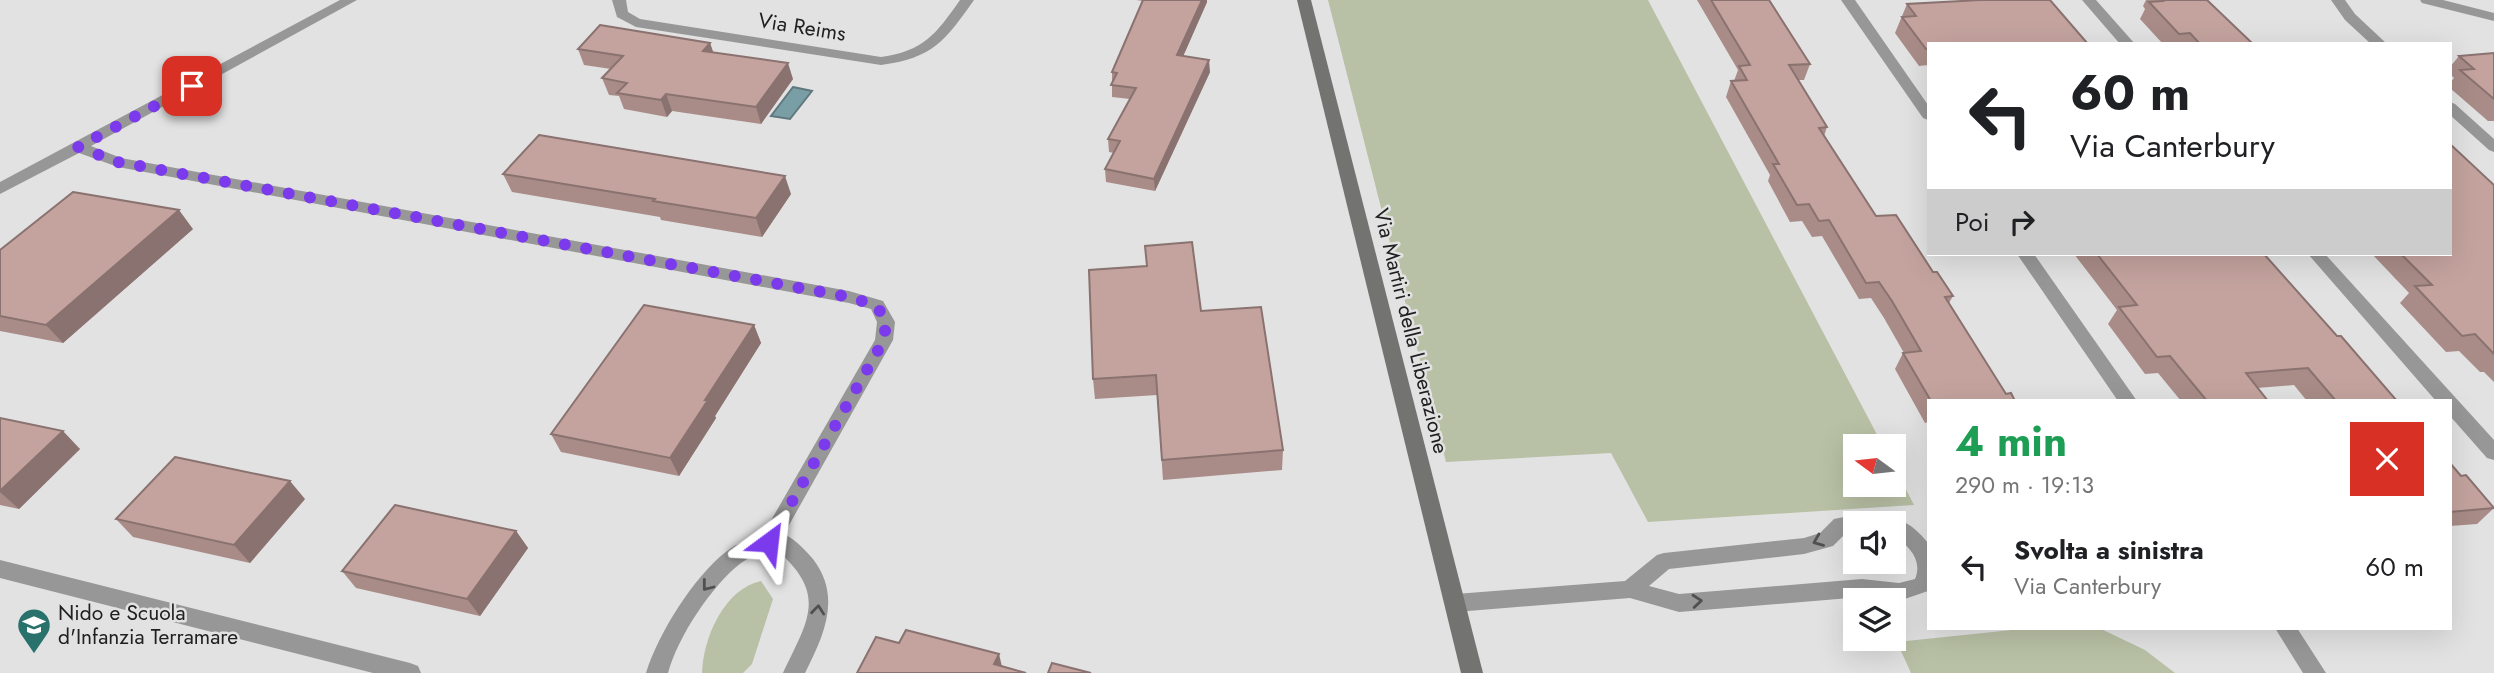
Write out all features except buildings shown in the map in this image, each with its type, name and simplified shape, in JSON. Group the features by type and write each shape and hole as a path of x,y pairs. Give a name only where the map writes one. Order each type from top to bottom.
{"street":[{"path":"0,190 350,0"},
{"name":"Via Reims","path":"619,0 622,14 636,23 881,61 907,58 934,45 967,0"},
{"name":"Via Martiri della Liberazione","path":"1304,0 1472,673"},
{"path":"1848,0 1927,114"},
{"path":"2089,0 2126,42"},
{"path":"2338,0 2350,17 2378,42"},
{"path":"2427,0 2494,17"},
{"path":"2452,109 2494,147"},
{"path":"78,147 118,162 498,230 849,297 877,306 886,322 884,340 769,542"},
{"path":"2026,256 2127,399"},
{"path":"2318,256 2446,399"},
{"path":"2452,405 2494,453"},
{"path":"1630,589 1664,561 1804,546 1826,540 1843,525"},
{"path":"1906,535 1923,550 1927,564"},
{"path":"657,673 685,614 714,577 733,557 759,544 781,541 807,564 817,583 821,611 794,673"},
{"path":"0,569 410,673"},
{"path":"1456,603 1630,589 1679,603 1862,588 1886,593 1906,593 1922,585 1927,571"},
{"path":"2286,630 2315,673"}],"green space":[{"path":"1328,0 1648,0 1877,434 1843,434 1843,497 1906,497 1906,489 1914,505 1648,522 1611,453 1446,462"},
{"path":"761,581 773,599 752,664 743,673 702,673 706,645 726,604 748,586"},
{"path":"2012,630 2103,630 2145,650 2175,673 1911,673 1901,651 1906,651 1906,641"}],"water":[{"path":"793,87 812,91 790,119 771,116"}],"place":[{"name":"Nido e Scuola d'Infanzia Terramare","path":"34,655"}],"route":[{"path":"192,86 78,147 118,162 849,297 877,306 886,322 884,340 769,542"}]}
